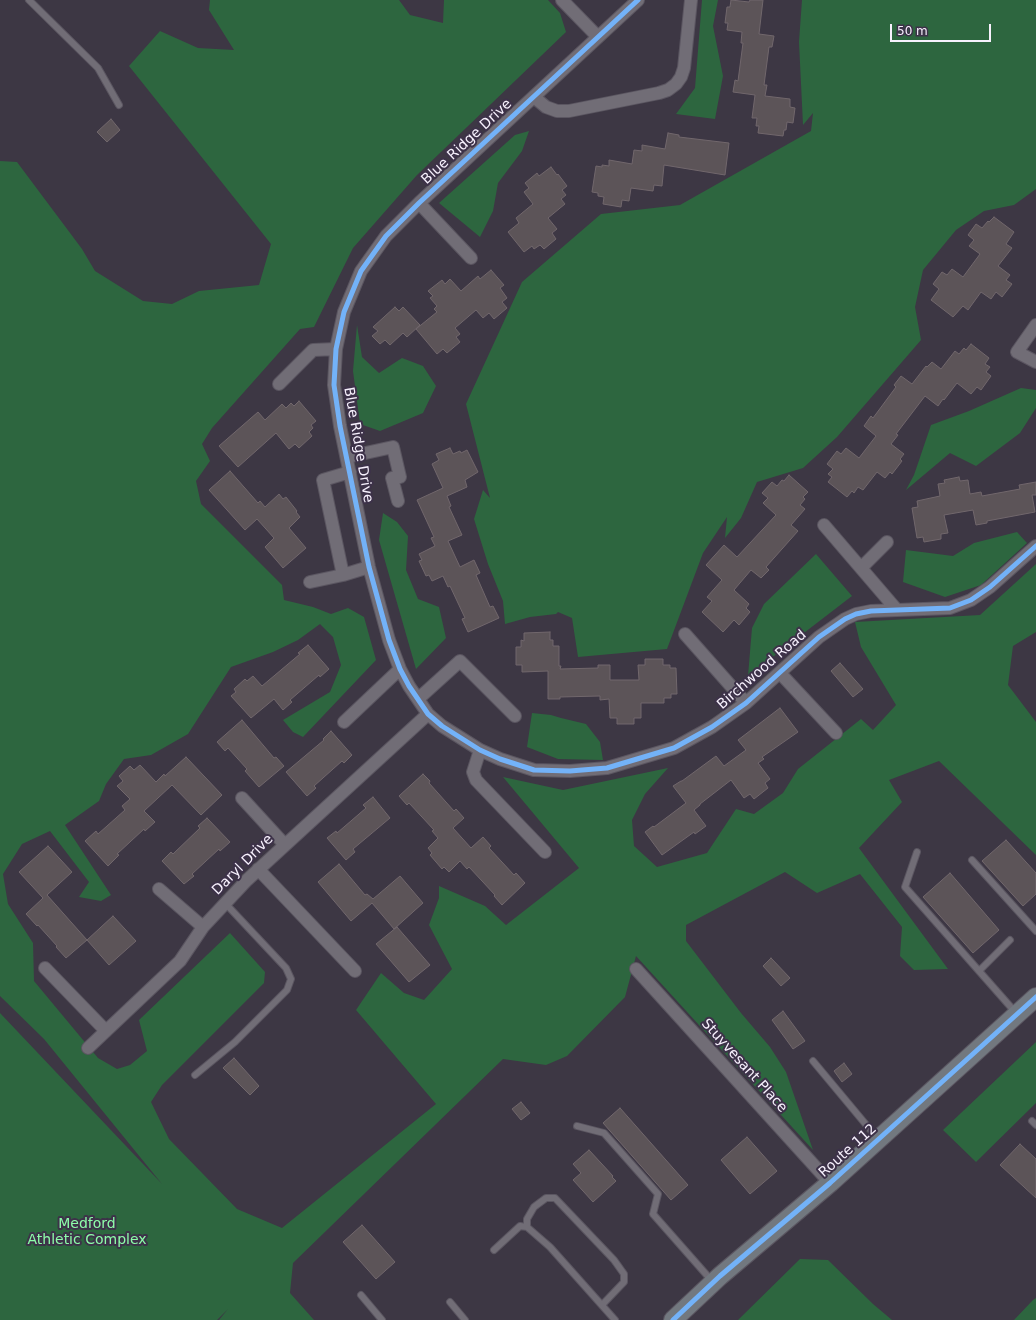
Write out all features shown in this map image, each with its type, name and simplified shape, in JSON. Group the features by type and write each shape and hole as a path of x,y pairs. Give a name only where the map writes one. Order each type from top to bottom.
{"main road":[{"name":"Route 112","path":"673,1320 713,1282 830,1183 1036,997"}],"street":[{"path":"562,0 598,37"},
{"name":"Blue Ridge Drive","path":"428,714 400,669 389,640 369,567 340,426 334,385 336,349 344,312 361,271 386,236 419,203 638,0"},
{"path":"534,97 546,107 557,111 569,111 659,94 668,90 676,84 681,77 684,68 690,0"},
{"path":"419,203 471,258"},
{"path":"1036,325 1016,352 1036,362"},
{"path":"279,384 313,350 336,349"},
{"path":"347,457 393,447 400,477 392,478 398,501"},
{"path":"343,575 323,480 350,472"},
{"path":"824,524 862,567 875,585 896,609"},
{"path":"862,567 887,542"},
{"name":"Birchwood Road","path":"428,714 442,726 480,750 500,759 534,770 570,771 607,768 674,748 712,727 746,703 819,637 845,619 856,614 871,611 950,608 971,600 990,587 1036,546"},
{"path":"310,582 343,575 369,567"},
{"path":"685,634 746,703"},
{"path":"418,699 460,661 515,716"},
{"path":"344,722 400,669"},
{"path":"780,673 836,733"},
{"name":"Daryl Drive","path":"88,1048 180,961 203,927 247,880 428,714"},
{"path":"480,750 473,772 476,780 545,852"},
{"path":"242,798 285,845"},
{"path":"258,870 356,971"},
{"path":"159,889 203,927"},
{"path":"45,968 106,1031"},
{"name":"Stuyvesant Place","path":"636,969 830,1183"}],"lane":[{"path":"30,0 98,68 119,105"},
{"path":"917,852 905,887 1017,1014"},
{"path":"972,860 1036,931"},
{"path":"196,1075 236,1042 287,990 291,979 286,968 225,903"},
{"path":"979,971 1010,940"},
{"path":"813,1061 878,1140"},
{"path":"577,1126 604,1133 658,1194 652,1214 713,1282"},
{"path":"527,1227 527,1219 534,1207 546,1198 555,1198 614,1260 624,1274 624,1282 602,1305"},
{"path":"494,1250 520,1226 527,1227 550,1247 615,1320"},
{"path":"361,1295 382,1320"},
{"path":"450,1302 465,1320"}],"green space":[{"name":"Medford Athletic Complex","path":"210,0 399,0 410,15 443,23 444,0 548,0 560,13 566,32 417,175 353,248 314,327 300,329 212,428 202,444 210,461 196,481 201,504 282,585 284,600 313,607 331,614 348,608 364,617 376,660 303,737 293,732 283,720 330,692 341,665 333,637 320,624 298,640 273,652 231,667 188,734 151,755 124,759 106,784 99,801 65,825 111,895 101,901 79,897 89,882 50,831 22,844 3,874 8,904 33,943 34,981 98,1058 117,1069 130,1065 147,1051 139,1020 230,933 265,972 264,983 162,1085 151,1102 169,1139 237,1209 282,1228 436,1104 356,1010 381,973 404,993 424,1000 452,969 429,925 439,898 439,886 485,906 506,925 579,868 503,777 563,790 668,768 645,794 632,820 634,846 657,867 707,853 736,809 754,814 783,793 798,769 861,719 873,730 896,705 861,647 855,622 980,615 1036,564 1036,632 1013,646 1008,685 1036,722 1036,855 939,761 889,780 902,802 859,848 948,969 914,970 900,956 902,927 860,874 817,893 785,872 686,925 686,941 741,1013 770,1047 786,1072 813,1150 636,956 625,997 567,1056 546,1065 503,1059 293,1263 290,1293 314,1320 219,1320 228,1309 217,1320 0,1320 0,1013 162,1184 44,1039 0,996 0,161 17,162 82,249 95,271 143,301 172,304 199,291 259,285 271,244 129,66 160,31 198,48 234,50 209,10"},
{"path":"702,0 718,0 713,26 723,76 715,119 676,114 695,88"},
{"path":"802,0 1036,0 1036,189 1014,205 984,211 956,230 923,270 915,307 921,340 837,437 803,468 757,482 741,518 725,538 727,517 703,553 667,649 578,657 572,618 558,612 556,614 530,617 505,624 503,601 488,564 474,519 483,490 490,498 466,404 522,282 601,214 680,205 811,131 813,113 803,125 799,42"},
{"path":"529,131 522,151 498,183 493,211 480,237 439,203 515,135"},
{"path":"357,325 362,357 379,373 402,358 423,366 436,386 423,413 380,431 360,424 353,371"},
{"path":"1021,388 1036,390 1036,408 1020,433 976,466 950,453 906,490 914,475 931,425 969,411"},
{"path":"383,513 397,522 408,536 406,570 418,599 439,607 446,638 416,669 379,540"},
{"path":"1017,532 1027,543 981,585 945,597 903,582 906,550 953,556 974,543"},
{"path":"816,554 852,596 748,676 752,628 764,604"},
{"path":"532,713 551,715 586,724 600,742 603,760 558,759 527,747"},
{"path":"1036,1042 1036,1103 976,1162 943,1130"},
{"path":"800,1259 828,1260 873,1304 892,1320 738,1320"},
{"path":"1036,1298 1036,1320 1014,1320 1033,1300"}],"building":[{"path":"731,0 749,2 750,0 763,0 759,34 774,36 772,47 769,47 764,85 767,85 765,96 790,99 790,107 795,108 793,123 787,122 786,130 784,130 783,136 758,133 759,126 756,126 757,118 752,118 755,95 733,92 735,80 738,81 743,43 741,43 742,32 727,30 728,23 725,23 727,7 730,7"},
{"path":"111,119 120,130 107,142 97,132"},
{"path":"668,133 679,135 679,137 729,143 725,175 664,165 662,186 654,185 653,191 631,188 629,201 622,200 621,207 603,204 604,197 598,196 598,193 592,192 596,166 609,166 609,160 632,164 634,150 642,151 642,145 665,149"},
{"path":"551,167 567,186 562,190 566,195 561,199 565,204 548,218 557,229 552,233 556,239 544,249 540,245 534,249 532,246 524,252 508,232 519,223 516,218 533,204 524,192 529,188 525,183 537,173 539,176"},
{"path":"994,217 1014,232 1006,244 1012,248 998,266 1010,275 1006,280 1012,284 1002,297 996,292 991,299 981,292 968,310 963,306 953,317 931,300 939,289 933,284 942,272 947,275 952,269 963,277 980,254 969,246 974,240 968,235 976,224 982,228"},
{"path":"491,270 504,285 500,288 507,298 502,302 507,308 494,319 489,313 483,318 476,310 455,328 460,334 456,337 460,342 447,353 443,349 437,354 416,329 437,312 434,309 437,306 430,298 433,296 428,291 442,280 445,284 450,279 461,291 478,276 480,279"},
{"path":"395,307 399,311 403,307 420,325 407,337 403,333 390,345 385,340 380,344 372,336 378,331 373,327"},
{"path":"971,344 989,358 985,364 990,367 986,372 991,376 981,390 977,387 971,394 957,383 938,406 925,396 896,434 898,435 891,444 904,454 900,459 902,461 892,474 890,472 885,478 877,472 863,490 858,487 854,493 852,491 847,497 828,482 832,477 828,474 833,469 827,464 837,451 841,454 846,448 859,458 876,436 864,426 871,416 873,418 896,387 894,385 901,376 912,384 926,366 927,367 932,362 941,369 955,351 959,354 964,348 966,350"},
{"path":"299,401 316,421 311,425 313,428 309,432 312,436 299,448 295,444 289,449 276,433 238,467 219,446 258,412 265,420 282,404 286,408 291,403 294,406"},
{"path":"450,448 453,454 460,451 461,453 467,450 478,472 465,480 467,487 447,496 451,506 449,507 462,535 448,541 460,567 474,560 480,573 476,575 490,607 493,606 499,618 468,632 462,619 465,618 450,586 448,587 443,576 432,581 429,575 426,576 419,561 422,560 419,554 435,546 431,538 434,537 417,500 443,488 432,464 439,460 436,454"},
{"path":"230,471 258,503 260,501 265,507 279,494 283,499 286,497 297,511 296,512 300,517 289,528 306,548 283,568 265,547 274,538 257,519 245,530 209,490"},
{"path":"789,475 808,492 803,497 805,499 800,505 805,509 791,525 798,531 766,567 769,570 761,578 751,570 734,590 749,604 746,608 750,612 739,625 734,620 723,632 702,612 712,601 707,597 722,580 706,565 724,545 737,557 776,515 763,503 768,498 762,493 772,482 777,486"},
{"path":"959,477 960,481 968,480 970,494 981,492 982,496 1020,489 1019,485 1036,482 1036,495 1032,495 1035,512 987,521 987,523 976,525 973,510 944,515 948,533 941,534 941,539 924,542 923,537 917,538 912,508 918,507 917,501 940,496 938,484 945,483 944,480"},
{"path":"550,632 550,640 553,640 553,646 559,646 560,669 598,668 598,665 610,665 610,680 639,680 638,665 645,665 645,659 663,659 663,665 670,665 670,668 676,668 677,694 671,694 671,698 664,698 664,703 641,703 641,718 634,718 634,724 617,724 617,718 610,718 609,699 600,700 600,696 560,697 560,699 548,699 548,671 522,672 522,665 516,665 516,647 521,647 521,640 524,641 524,633"},
{"path":"308,645 329,669 320,677 319,675 290,700 292,702 283,710 274,699 251,718 231,696 236,692 234,689 245,679 247,681 253,676 262,686 300,654 298,653"},
{"path":"840,663 863,689 853,697 831,671"},
{"path":"780,708 798,732 762,757 764,759 758,763 770,779 765,783 768,788 754,799 750,794 744,798 731,780 694,810 706,826 695,834 694,832 662,855 645,832 686,803 673,786 716,756 724,766 746,750 738,740"},
{"path":"242,720 274,758 276,757 284,766 259,787 245,771 247,769 228,748 225,751 217,742"},
{"path":"331,731 352,755 344,763 342,761 314,786 316,788 307,796 286,772 324,740 323,739"},
{"path":"186,757 222,795 201,815 172,785 144,811 155,822 145,831 144,829 117,854 119,855 108,866 85,841 96,831 98,834 125,810 122,806 130,799 117,786 123,781 119,776 130,766 134,770 140,765 156,782"},
{"path":"423,774 454,811 456,809 464,818 453,828 471,848 483,837 491,846 489,848 514,875 516,873 525,883 502,905 494,896 495,895 469,867 467,869 460,861 449,872 444,867 442,869 430,855 432,853 428,848 438,838 432,831 434,830 409,803 407,805 399,796"},
{"path":"373,797 390,818 353,849 355,852 346,860 327,838 336,831 337,833 366,808 363,805"},
{"path":"207,818 230,842 220,851 219,849 192,874 194,876 184,884 162,861 171,852 173,854 200,828 198,826"},
{"path":"1006,840 1036,873 1036,894 1023,906 982,861"},
{"path":"48,846 72,872 47,895 87,940 66,958 38,925 37,926 26,914 43,898 19,872"},
{"path":"339,864 365,895 367,894 373,899 400,876 423,903 394,929 372,903 351,921 318,882"},
{"path":"950,873 999,930 973,953 923,897"},
{"path":"113,916 136,941 109,965 87,940"},
{"path":"397,927 430,965 409,982 376,944"},
{"path":"771,958 790,978 781,986 763,966"},
{"path":"783,1011 805,1041 793,1049 772,1020"},
{"path":"234,1058 259,1086 250,1095 223,1068"},
{"path":"844,1063 852,1074 842,1082 834,1071"},
{"path":"521,1102 530,1113 521,1120 512,1109"},
{"path":"620,1108 688,1185 671,1200 603,1123"},
{"path":"747,1137 777,1171 750,1194 721,1160"},
{"path":"1020,1144 1036,1159 1036,1198 1000,1165"},
{"path":"589,1150 616,1181 593,1202 573,1180 581,1173 573,1164"},
{"path":"362,1225 395,1262 376,1279 343,1242"}],"cycle path":[{"path":"638,0 419,203 386,236 361,271 344,312 336,349 334,385 340,426 369,567 389,640 400,669 409,686 428,714 442,726 480,750 500,759 534,770 570,771 607,768 674,748 712,727 746,703 819,637 845,619 856,614 871,611 950,608 971,600 990,587 1036,546"},
{"path":"673,1320 720,1276 830,1183 1036,997"}]}
